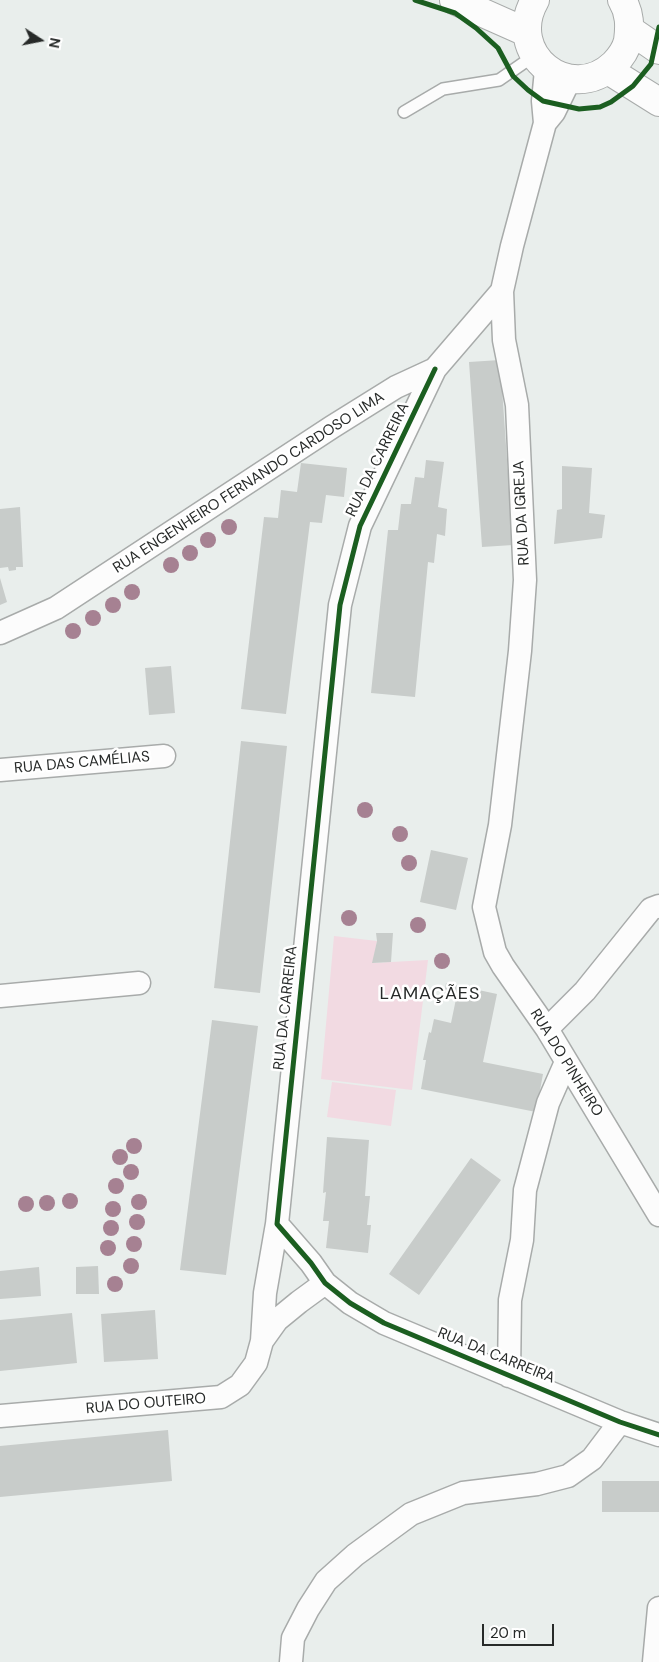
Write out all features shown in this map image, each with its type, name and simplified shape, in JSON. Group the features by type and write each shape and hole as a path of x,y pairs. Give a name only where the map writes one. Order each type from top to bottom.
{"main road":[{"path":"454,0 544,59 592,78 608,70 619,59 627,45 630,30 628,15 622,0"},
{"path":"535,0 530,9 544,59"},
{"path":"630,30 659,50"},
{"path":"608,70 659,102"}],"street":[{"name":"RUA DA IGREJA","path":"484,907 500,824 520,652 525,580 517,405 504,340 502,291 512,246 546,123 543,101 544,59"},
{"name":"RUA ENGENHEIRO FERNANDO CARDOSO LIMA","path":"0,634 56,608 332,427 396,387 435,369 502,291"},
{"name":"RUA DA CARREIRA","path":"262,1342 265,1293 277,1224 340,605 360,526 435,369"},
{"name":"RUA DAS CAMÉLIAS","path":"0,770 164,756"},
{"path":"547,1029 585,991 651,909 659,906"},
{"name":"RUA DO PINHEIRO","path":"484,907 495,952 502,966 547,1029 659,1215"},
{"path":"0,996 139,984"},
{"path":"509,1376 510,1300 522,1240 525,1190 548,1103 566,1062"},
{"name":"RUA DA CARREIRA","path":"277,1224 311,1263 325,1283 350,1303 384,1324 620,1422 659,1436"},
{"path":"262,1342 277,1320 325,1283"},
{"name":"RUA DO OUTEIRO","path":"0,1416 221,1397 240,1385 256,1363 262,1342"},
{"path":"291,1662 294,1638 308,1609 326,1581 356,1555 410,1514 462,1493 537,1484 568,1476 592,1460 620,1422"},
{"path":"654,1662 659,1608"}],"lane":[{"path":"404,112 443,89 499,80 544,59"}],"shaded area":[{"path":"334,936 377,941 373,963 428,960 412,1090 321,1079"},
{"path":"332,1082 396,1090 391,1126 327,1117"}],"building":[{"path":"500,360 513,545 482,547 469,362"},
{"path":"426,460 444,462 438,507 447,509 445,536 437,534 434,563 428,562 415,697 371,693 388,530 398,530 401,504 411,504 415,477 424,478"},
{"path":"301,463 347,468 344,497 326,495 322,523 310,522 286,714 241,709 264,517 278,518 281,490 297,492"},
{"path":"562,466 592,468 589,513 605,515 602,538 554,544 557,510 562,509"},
{"path":"20,507 23,567 16,567 16,570 9,571 8,567 0,568 0,509"},
{"path":"0,578 7,602 0,605"},
{"path":"171,666 175,713 149,715 145,668"},
{"path":"241,741 287,746 260,993 214,988"},
{"path":"431,850 468,858 456,910 420,902"},
{"path":"376,933 393,933 391,962 372,963 377,941"},
{"path":"446,983 497,994 483,1062 543,1074 536,1112 421,1089 426,1060 423,1060 434,1019 451,1023 456,999 444,996"},
{"path":"212,1020 258,1026 226,1275 180,1270"},
{"path":"327,1137 369,1140 365,1196 370,1196 367,1225 371,1225 368,1253 326,1248 329,1221 323,1221 326,1192 323,1193"},
{"path":"471,1158 501,1180 419,1295 389,1274"},
{"path":"98,1266 99,1294 76,1294 76,1267"},
{"path":"39,1267 41,1296 0,1299 0,1271"},
{"path":"155,1310 158,1359 104,1362 101,1314"},
{"path":"72,1313 77,1363 0,1371 0,1320"},
{"path":"168,1430 172,1481 0,1497 0,1446"},
{"path":"602,1481 659,1481 659,1512 602,1512"}],"cycle path":[{"path":"415,0 455,13 476,28 498,48 513,76 543,101 579,109 600,107 611,102 633,86 651,64 659,27"},
{"path":"435,369 360,526 340,605 277,1224 311,1263 325,1283 350,1303 384,1323 620,1422 659,1435"}],"district":[{"name":"LAMAÇÃES","path":"430,994"}]}
